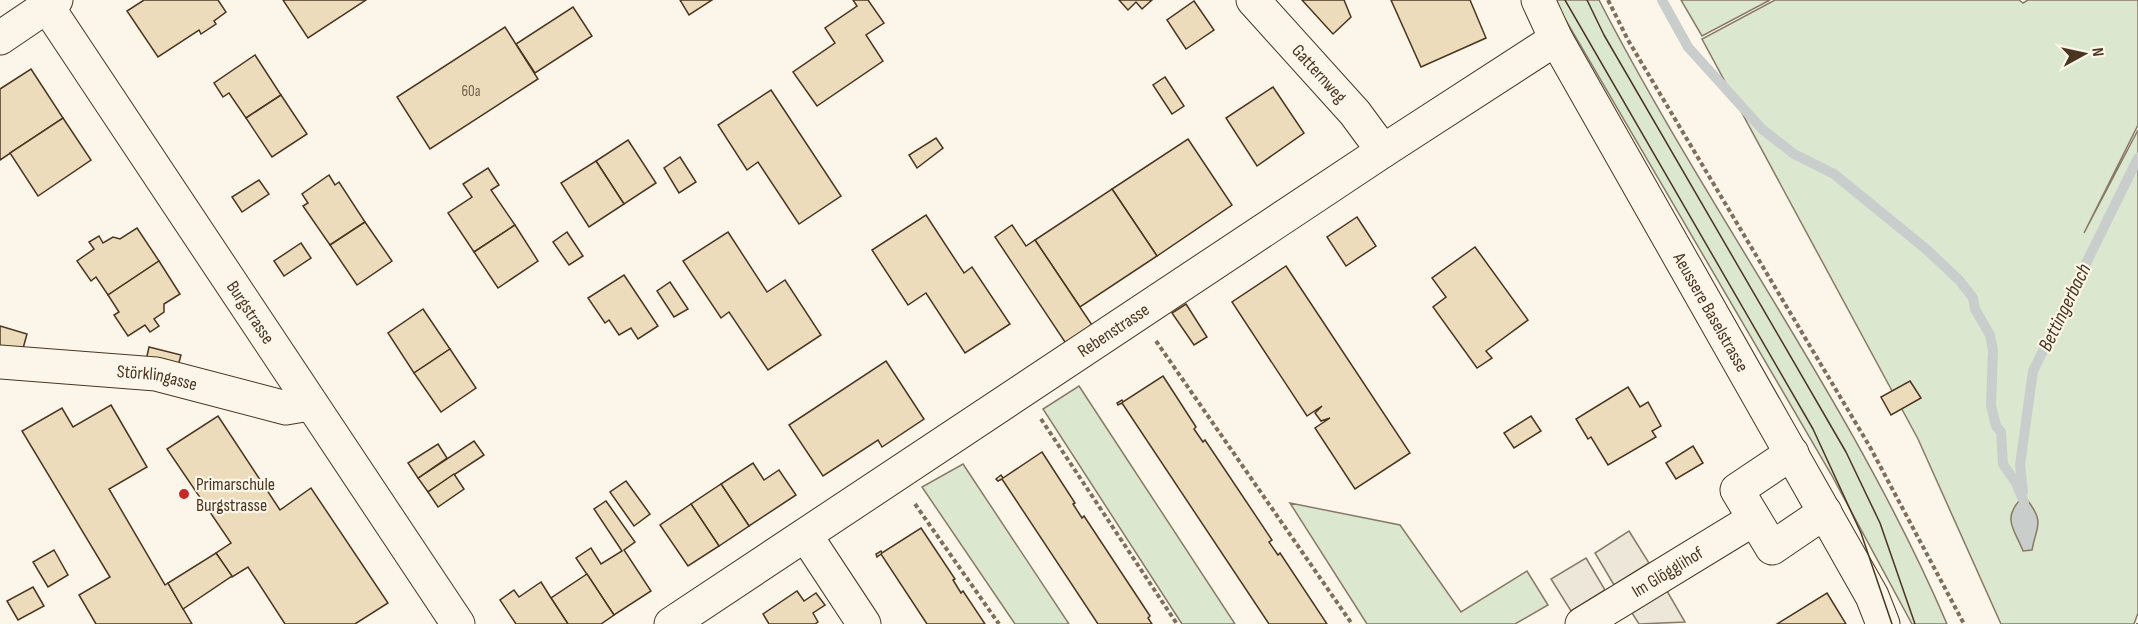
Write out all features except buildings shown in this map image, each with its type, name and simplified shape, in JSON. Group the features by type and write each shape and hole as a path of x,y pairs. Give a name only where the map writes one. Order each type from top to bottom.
{"street":[{"name":"Gatternweg","path":"1253,0 1355,113 1383,151"},
{"name":"Aeussere Baselstrasse","path":"1538,0 1556,39 1826,512 1872,596 1883,624"},
{"path":"0,38 49,2"},
{"name":"Burgstrasse","path":"49,2 310,404 458,624"},
{"name":"Rebenstrasse","path":"671,624 1383,151 1556,39"},
{"name":"Störklingasse","path":"0,362 156,374 286,408 310,404"},
{"path":"1792,453 1737,490 1772,548 1826,512"},
{"name":"Im Glögglihof","path":"1582,624 1754,519"},
{"path":"806,536 864,624"}],"path":[{"path":"1608,0 1628,40 1870,447 1964,624"},
{"path":"1137,315 1352,624"},
{"path":"1023,391 1177,624"},
{"path":"896,476 999,624"}],"green space":[{"path":"1554,0 1599,0 1641,79 1868,464 1910,543 1947,624 1912,624 1831,474"},
{"path":"1681,0 1770,0 1702,36"},
{"path":"1775,0 2019,0 2023,3 2028,0 2138,0 2138,125 2084,233 2138,130 2138,613 2134,624 2001,624 1918,439 1702,39"},
{"path":"1079,386 1235,624 1182,624 1043,409"},
{"path":"963,464 1069,624 1015,624 922,487"},
{"path":"1290,503 1400,525 1461,612 1527,571 1548,605 1515,624 1367,624"}],"shaded area":[{"path":"2019,501 2028,501 2038,520 2032,550 2023,551 2012,526 2011,514"},
{"path":"1629,531 1649,563 1614,585 1595,553"},
{"path":"1586,558 1605,590 1571,611 1551,579"},
{"path":"1667,591 1685,622 1639,624 1632,613"}],"waterway":[{"path":"1662,0 1688,47 1762,129 1794,154 1834,174 1926,249 1959,280 1973,298 1975,309 1990,335 1993,350 1991,405 1996,426 2001,432 2003,464 2016,483 2024,502"},
{"name":"Bettingerbach","path":"2023,492 2020,465 2033,371 2138,158"}],"tram line":[{"path":"1565,0 1813,429 1861,533 1892,624"},
{"path":"1587,0 1604,35 1846,452 1880,523 1915,624"}],"place":[{"name":"Primarschule Burgstrasse","path":"184,494"}]}
